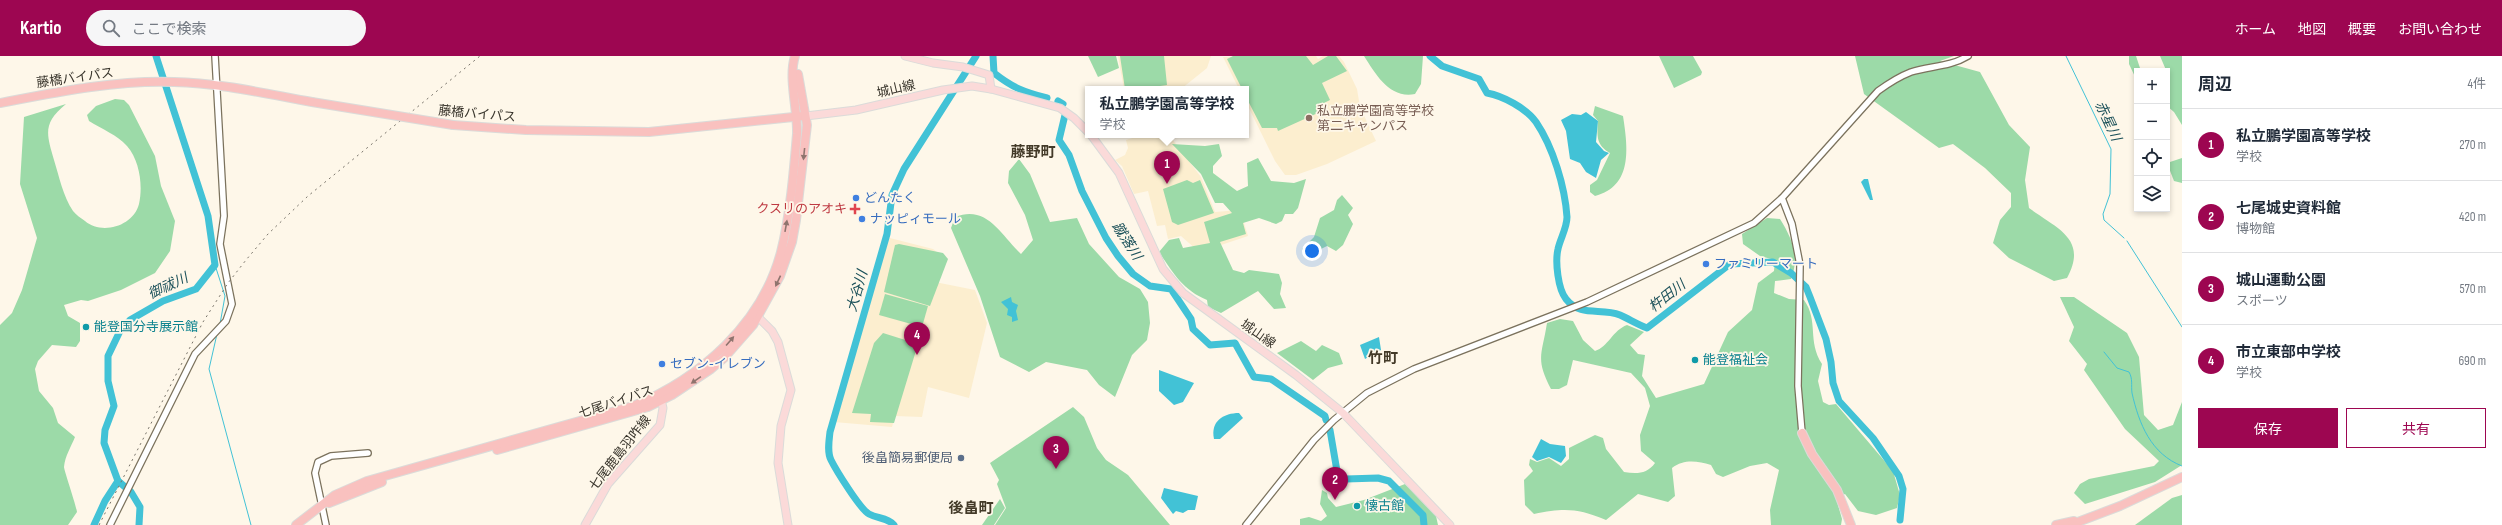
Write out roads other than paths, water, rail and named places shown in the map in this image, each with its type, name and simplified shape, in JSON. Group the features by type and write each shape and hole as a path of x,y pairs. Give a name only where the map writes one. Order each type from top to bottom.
{"highway":[{"name":"七尾バイパス","path":"296,525 344,491 367,481 633,406 660,397 721,350 756,315 781,252 802,116 793,72 795,56"},
{"name":"藤橋バイパス","path":"0,103 73,89 155,82 176,82 216,85 453,125 526,130 649,132 802,116"},
{"path":"1802,433 1812,454 1837,490 1846,512 1849,525"},
{"path":"2070,525 2101,514 2182,477"},
{"path":"2056,525 2091,516 2161,487"},
{"path":"2086,525 2126,507 2161,487"}],"main road":[{"name":"城山線","path":"905,56 933,63 974,69 989,76 991,89"},
{"name":"城山線","path":"802,116 856,110 960,87 991,89 1060,108 1074,118 1085,129"},
{"name":"城山線","path":"1093,138 1119,173 1150,244 1163,269 1178,288 1210,314 1296,375 1343,413 1450,525"},
{"path":"756,315 772,331 778,342 791,390 781,426 778,463 788,525"},
{"name":"七尾鹿島羽咋線","path":"585,525 608,484 660,425 663,417 660,397"}],"street":[{"path":"110,525 195,354 226,321 232,304 221,250 224,216 215,56"},
{"path":"1246,525 1314,440 1367,393 1414,369 1587,302 1754,223 1782,198 1878,91 1894,79 1912,72 1946,66 1968,56"},
{"path":"1782,198 1792,224 1800,265 1798,386 1802,433"},
{"path":"326,525 315,473 318,462 331,456 368,453"}],"water":[{"path":"1586,112 1598,121 1596,142 1604,151 1609,153 1601,160 1596,178 1586,172 1580,163 1570,159 1566,131 1561,120 1572,114 1581,115"},
{"path":"1864,179 1868,179 1873,200 1870,200 1861,182"},
{"path":"1011,297 1012,302 1018,305 1016,311 1018,320 1012,322 1012,317 1007,315 1008,309 1001,302"},
{"path":"1379,337 1381,350 1365,359 1360,345"},
{"path":"1159,370 1194,383 1183,402 1174,405 1159,391"},
{"path":"1233,413 1239,413 1243,418 1220,439 1214,439 1214,427 1219,419"},
{"path":"1541,439 1550,444 1565,446 1566,456 1561,463 1549,457 1537,461 1532,457"},
{"path":"1164,488 1198,496 1195,510 1188,510 1183,513 1176,511 1173,514 1161,498"}],"waterway":[{"name":"御祓川","path":"139,525 140,507 131,492 118,481 104,443 105,430 114,406 108,381 108,356 120,331 130,320 163,301 196,289 215,265 208,216 156,56"},
{"name":"大谷川","path":"894,525 885,519 872,516 865,511 848,489 829,454 830,432 887,234 892,195 904,169 976,56"},
{"name":"蹴落川","path":"993,56 994,73 1019,89 1047,98"},
{"name":"杵田川","path":"1430,56 1442,66 1479,79 1487,93 1507,100 1520,107 1532,117 1542,132 1553,155 1564,193 1567,221 1558,249 1557,268 1563,295 1572,305 1585,310 1620,315 1647,328 1730,264 1773,262 1791,273 1806,287 1826,339 1831,362 1833,383 1839,401 1873,438 1899,476 1903,489 1900,520"},
{"name":"赤星川","path":"2066,56 2111,149 2110,194 2103,214 2104,220 2124,238"},
{"name":"蹴落川","path":"1058,101 1063,104"},
{"name":"蹴落川","path":"1065,115 1059,140 1069,155 1082,191 1106,238 1118,256 1133,274 1150,286 1171,289 1191,319 1193,329 1210,345 1235,343 1254,377 1271,379 1325,416 1326,420"},
{"name":"赤星川","path":"2127,241 2182,327"},
{"path":"215,265 225,296 220,324"},
{"path":"217,334 209,369 251,525"},
{"path":"2104,352 2117,368 2129,372 2131,377 2132,393 2138,416 2154,446 2171,461 2182,466"},
{"name":"蹴落川","path":"1330,430 1338,477 1346,479 1378,478 1389,481 1423,515 1424,525"},
{"name":"御祓川","path":"94,525 105,501 118,481"}],"railway":[{"path":"99,525 203,322 228,283 246,260 268,234 308,196 480,56"}],"place":[{"name":"私立鵬学園高等学校 第二キャンパス","path":"1309,118"},
{"name":"私立鵬学園高等学校","path":"1167,184"},
{"name":"どんたく","path":"856,198"},
{"name":"クスリのアオキ","path":"855,209"},
{"name":"ナッピィモール","path":"862,219"},
{"name":"ファミリーマート","path":"1706,264"},
{"name":"能登国分寺展示館","path":"86,327"},
{"name":"市立東部中学校","path":"917,355"},
{"name":"能登福祉会","path":"1695,360"},
{"name":"セブン-イレブン","path":"662,364"},
{"name":"後畠簡易郵便局","path":"961,458"},
{"name":"城山運動公園","path":"1056,469"},
{"name":"七尾城史資料館","path":"1335,500"},
{"name":"懐古館","path":"1357,506"}],"district":[{"name":"藤野町","path":"1033,152"},
{"name":"竹町","path":"1383,358"},
{"name":"後畠町","path":"971,508"}]}
